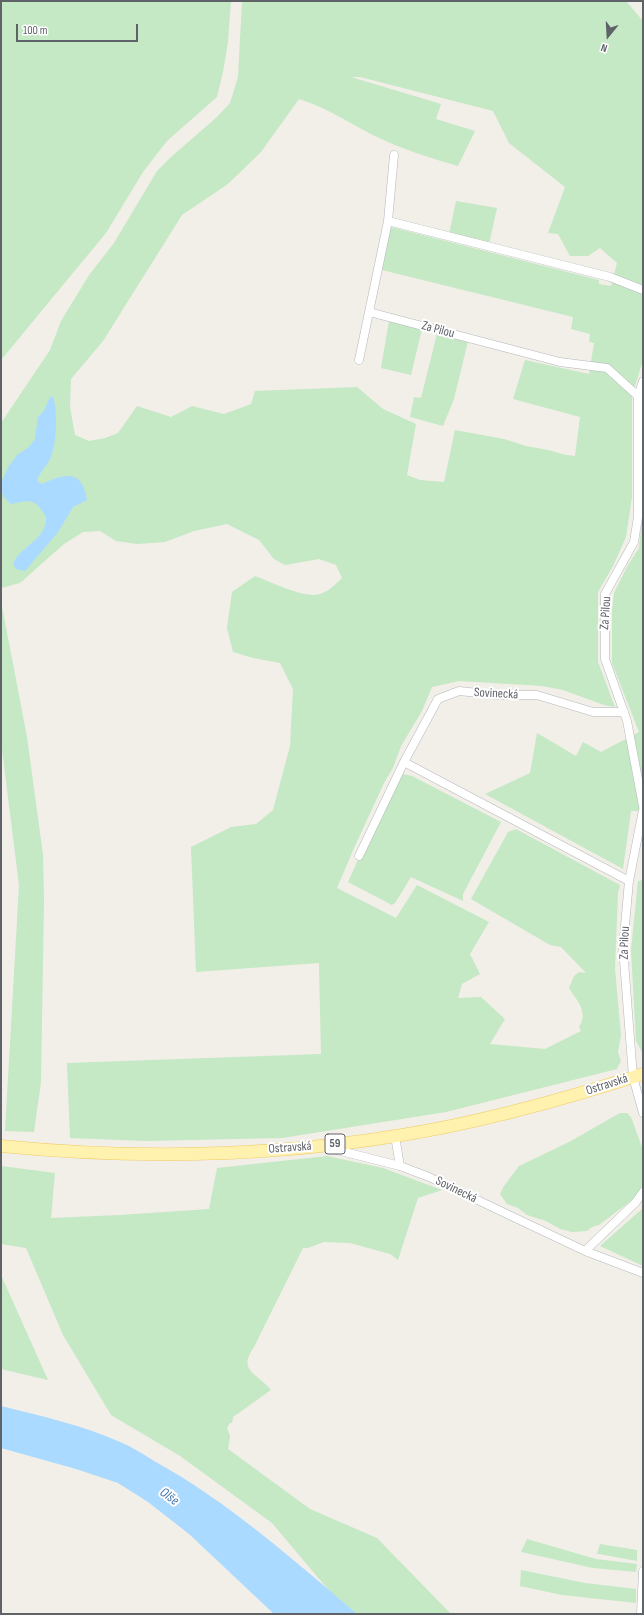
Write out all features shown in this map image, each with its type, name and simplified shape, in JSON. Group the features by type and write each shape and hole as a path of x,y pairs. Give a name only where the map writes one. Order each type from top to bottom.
{"main road":[{"name":"Ostravská","path":"1,1146 99,1153 171,1154 321,1146 395,1136 490,1117 563,1099 638,1075"}],"street":[{"path":"359,360 388,221 394,155"},
{"path":"388,221 610,277 643,290"},
{"name":"Za Pilou","path":"369,312 560,362 607,368 638,396"},
{"name":"Za Pilou","path":"643,381 638,396 638,517 634,542 605,594 605,660 627,721 643,806"},
{"name":"Sovinecká","path":"358,856 404,762 438,699 459,692 498,695 537,695 594,712 624,712"},
{"path":"404,762 630,881"},
{"name":"Za Pilou","path":"638,1075 623,948 630,881 643,810"},
{"path":"638,1075 643,1113"},
{"path":"395,1136 400,1166"},
{"name":"Sovinecká","path":"321,1146 400,1166 429,1177 585,1251 643,1273"},
{"path":"585,1251 636,1202 643,1192"},
{"path":"641,1614 643,1571"}],"green space":[{"path":"1,1 231,1 228,42 217,97 167,141 143,172 106,233 1,360"},
{"path":"242,1 626,1 643,21 643,360 632,396 632,497 626,537 613,566 598,592 598,662 615,707 604,705 563,690 542,686 459,681 432,687 422,711 401,746 393,768 385,781 337,888 396,918 417,885 489,922 470,954 480,974 462,984 458,998 481,997 505,1019 490,1044 545,1049 581,1031 579,1027 583,1016 581,1007 569,988 574,976 579,972 586,973 561,947 550,945 471,899 508,832 516,829 620,885 618,893 615,969 621,1035 618,1052 621,1061 617,1069 446,1112 282,1138 146,1141 70,1138 67,1063 321,1054 319,963 196,972 191,847 231,827 256,824 273,810 290,746 293,689 280,663 253,658 233,652 227,628 232,592 255,576 300,593 318,595 330,589 342,578 336,565 319,559 285,565 274,559 259,540 227,524 194,531 165,542 137,544 116,541 100,531 83,532 64,544 20,583 1,588 1,423 50,350 61,321 89,275 114,243 157,171 217,117 230,103 238,77","holes":["351,77 360,77 493,111 509,143 565,187 548,233 558,234 570,256 588,256 600,248 617,263 611,286 599,284 599,280 391,227 382,270 573,317 571,329 590,334 589,342 594,343 589,374 525,360 513,399 580,417 575,456 526,446 504,439 455,430 444,482 420,480 407,475 416,424 383,409 357,387 255,391 251,404 224,414 192,406 171,417 137,406 118,433 105,438 89,441 75,435 70,407 71,379 103,341 182,215 228,184 261,152 299,99 330,112 388,142 418,154 458,166 475,131 436,119 441,104"]},
{"path":"456,201 497,208 489,244 449,234"},
{"path":"389,321 422,329 411,375 381,368"},
{"path":"437,334 468,341 454,399 443,426 410,417 414,397 421,398"},
{"path":"643,507 643,811 631,811 623,869 485,794 530,773 537,733 576,756 583,742 601,752 639,732 612,663 612,610 614,593 628,565 639,548"},
{"path":"1,601 27,737 43,855 44,900 41,1082 34,1132 5,1131 19,885 1,742"},
{"path":"403,774 412,776 501,822 463,894 463,901 411,877 395,903 392,905 348,882 381,809"},
{"path":"643,880 643,1054 636,1041 631,950 638,881"},
{"path":"620,1113 627,1113 631,1117 643,1150 643,1186 632,1200 599,1225 592,1227 587,1231 572,1232 560,1229 546,1221 527,1215 518,1208 507,1204 500,1194 519,1166 569,1142"},
{"path":"327,1156 383,1168 442,1190 418,1198 398,1260 390,1254 350,1243 324,1242 308,1248 303,1248 249,1355 248,1367 271,1390 233,1417 232,1423 230,1423 227,1428 230,1436 228,1449 310,1509 377,1538 451,1614 356,1614 331,1593 272,1523 180,1456 111,1415 63,1335 26,1248 1,1244 1,1166 55,1173 51,1218 209,1209 217,1168"},
{"path":"643,1208 643,1266 600,1246"},
{"path":"1,1275 48,1380 1,1369"},
{"path":"527,1539 596,1559 637,1564 636,1572 593,1568 521,1552"},
{"path":"600,1544 637,1550 637,1561 597,1554"},
{"path":"521,1570 585,1583 636,1589 636,1603 562,1595 520,1586"}],"water":[{"path":"50,397 53,397 56,411 54,445 50,459 39,475 37,481 42,484 65,476 71,476 76,478 81,483 85,490 87,500 73,507 58,532 25,571 16,569 13,564 21,552 42,532 46,517 39,506 35,503 28,501 11,504 4,497 1,491 2,480 9,466 18,454 28,448 35,439 38,417 44,411"},
{"name":"Olše","path":"1,1406 61,1421 106,1436 129,1446 208,1494 234,1513 284,1552 357,1614 274,1614 189,1534 148,1502 118,1483 76,1469 1,1448"}]}
